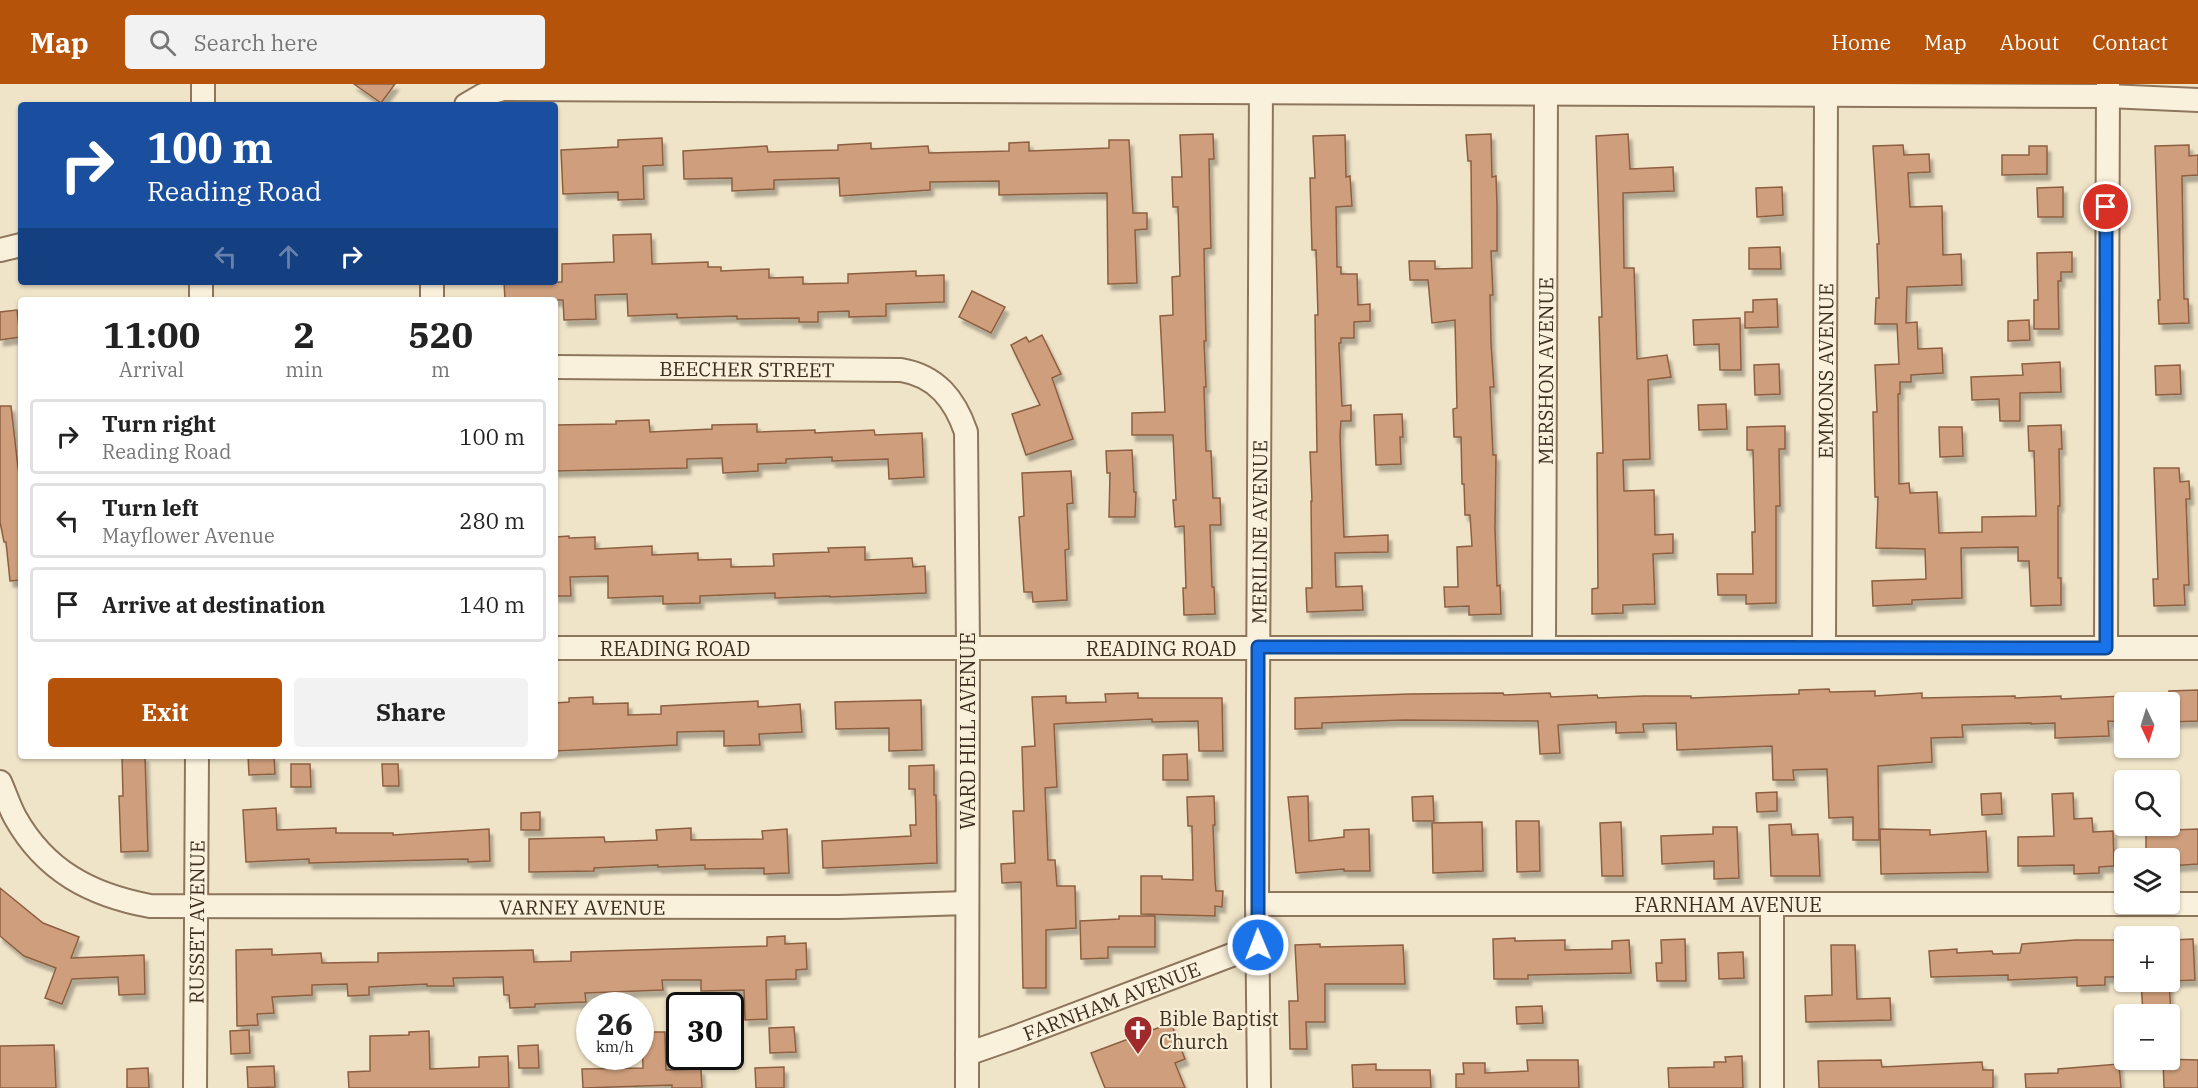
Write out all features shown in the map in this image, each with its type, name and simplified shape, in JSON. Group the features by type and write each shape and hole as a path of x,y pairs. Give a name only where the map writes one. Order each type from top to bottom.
{"street":[{"path":"203,84 203,102"},
{"path":"471,102 483,95 503,89 1261,88 1826,95 2108,90 2198,100"},
{"name":"MERILINE AVENUE","path":"1259,1088 1257,904 1261,88"},
{"path":"2106,648 2108,90"},
{"name":"MERSHON AVENUE","path":"1544,647 1546,93"},
{"name":"EMMONS AVENUE","path":"1824,647 1826,95"},
{"path":"0,250 18,246"},
{"name":"BEECHER STREET","path":"558,367 902,370 936,384"},
{"name":"WARD HILL AVENUE","path":"936,384 949,396 959,412 966,432 967,1088"},
{"name":"READING ROAD","path":"558,648 2198,648"},
{"name":"RUSSET AVENUE","path":"195,1088 197,759"},
{"name":"VARNEY AVENUE","path":"0,782 13,815 26,835 50,861 71,878 94,891 119,900 150,906 839,907 967,903"},
{"name":"FARNHAM AVENUE","path":"1257,904 2198,904"},
{"path":"1772,904 1772,1088"},
{"name":"FARNHAM AVENUE","path":"967,1054 1258,945"}],"building":[{"path":"354,84 395,84 380,102"},
{"path":"1213,134 1214,159 1209,159 1211,248 1204,249 1206,387 1204,387 1206,451 1211,451 1213,498 1220,498 1221,525 1210,525 1215,614 1184,615 1183,588 1186,588 1184,526 1175,527 1173,435 1132,435 1132,413 1165,412 1160,316 1173,315 1172,277 1180,276 1178,207 1173,207 1172,177 1182,177 1180,135"},
{"path":"1491,134 1492,177 1496,176 1497,251 1491,251 1493,295 1490,295 1491,343 1494,387 1490,387 1493,455 1496,455 1495,527 1497,586 1500,585 1501,614 1469,615 1469,606 1445,607 1444,587 1458,587 1457,547 1472,546 1470,515 1465,515 1461,437 1454,437 1453,409 1457,408 1455,320 1432,323 1428,280 1410,280 1409,261 1435,261 1435,269 1472,268 1471,161 1468,161 1466,135"},
{"path":"1628,134 1630,169 1673,167 1674,191 1623,193 1624,268 1634,268 1637,359 1667,355 1671,377 1648,380 1650,459 1623,460 1624,491 1654,490 1655,535 1673,534 1673,553 1653,554 1655,604 1623,605 1623,613 1592,614 1592,589 1598,588 1597,453 1603,453 1599,317 1602,317 1596,136"},
{"path":"1345,135 1346,177 1350,176 1352,206 1336,207 1337,267 1341,267 1341,274 1357,274 1358,305 1370,304 1370,321 1354,322 1354,338 1341,338 1341,343 1339,343 1342,406 1351,405 1351,421 1341,421 1340,435 1344,537 1388,535 1388,552 1335,553 1336,587 1362,586 1363,610 1307,612 1306,588 1312,588 1310,452 1317,452 1315,315 1318,315 1316,250 1312,250 1310,178 1315,178 1313,136"},
{"path":"662,138 663,165 643,166 644,199 618,200 618,192 563,194 561,150 618,147 618,140"},
{"path":"1109,140 1129,140 1133,213 1147,213 1147,229 1135,230 1137,283 1108,284 1107,193 999,195 999,181 930,182 930,190 840,196 839,178 774,180 774,189 732,191 732,178 684,179 683,151 767,146 768,152 838,150 838,145 871,143 871,149 928,146 929,153 1009,151 1009,143 1029,142 1029,151 1109,148"},
{"path":"1903,145 1904,155 1929,154 1930,172 1908,173 1910,207 1942,206 1943,255 1961,254 1962,285 1907,287 1906,323 1917,322 1918,349 1942,348 1943,373 1911,375 1911,382 1900,382 1900,394 1898,394 1899,484 1909,483 1910,493 1937,492 1939,533 1982,532 1982,517 2036,516 2034,451 2029,451 2028,426 2061,425 2058,578 2061,578 2061,605 2031,606 2029,561 2018,561 2018,547 1961,548 1962,598 1912,600 1912,604 1873,606 1872,581 1926,579 1925,549 1876,548 1878,497 1875,497 1873,412 1877,412 1875,365 1899,364 1897,324 1875,324 1876,298 1879,298 1877,244 1879,244 1873,146"},
{"path":"2189,145 2189,156 2198,155 2198,175 2182,176 2184,299 2188,299 2189,323 2159,324 2155,146"},
{"path":"2029,146 2047,146 2047,174 2002,175 2002,155 2029,155"},
{"path":"1782,187 1783,215 1757,217 1756,188"},
{"path":"2063,187 2063,217 2038,217 2037,188"},
{"path":"651,234 652,264 708,262 708,267 721,267 721,271 769,269 769,278 803,277 803,284 848,283 848,274 916,271 916,276 944,275 944,302 886,304 886,316 849,317 849,311 818,312 818,322 799,322 799,318 737,319 737,316 677,318 677,314 628,316 627,294 595,295 596,319 564,320 563,300 558,300 558,297 505,297 504,285 558,285 558,282 562,282 562,264 614,262 613,235"},
{"path":"1780,247 1781,269 1749,269 1749,248"},
{"path":"2072,252 2072,272 2061,272 2061,281 2058,281 2059,329 2034,329 2034,300 2038,300 2037,253"},
{"path":"972,291 1005,307 991,333 959,317"},
{"path":"1777,299 1778,327 1745,328 1745,312 1753,312 1753,300"},
{"path":"17,310 18,337 0,340 0,312"},
{"path":"1740,318 1741,370 1720,370 1719,344 1694,345 1693,320"},
{"path":"2029,320 2030,340 2008,341 2008,321"},
{"path":"1042,335 1061,374 1052,378 1073,439 1026,455 1012,414 1040,405 1011,345 1026,337 1029,342"},
{"path":"2060,362 2061,392 2020,393 2020,421 2000,421 1999,399 1972,400 1971,377 2023,375 2022,364"},
{"path":"1779,364 1780,394 1755,395 1754,365"},
{"path":"2180,365 2181,394 2156,395 2155,366"},
{"path":"1726,404 1727,429 1699,430 1698,405"},
{"path":"0,406 11,406 18,468 18,580 10,581 6,542 4,542 0,522"},
{"path":"1402,414 1401,464 1376,465 1374,415"},
{"path":"649,420 650,432 712,429 712,425 757,424 757,432 815,430 815,433 874,430 875,435 922,433 924,477 889,479 888,459 832,461 832,457 786,459 786,463 758,464 758,471 723,473 722,458 687,459 687,468 558,471 558,425 616,424 616,421"},
{"path":"1785,426 1785,449 1779,449 1780,506 1776,506 1776,603 1746,604 1746,595 1718,595 1717,574 1753,574 1752,532 1755,532 1753,450 1747,450 1747,427"},
{"path":"1939,427 1962,427 1963,456 1940,457"},
{"path":"1132,450 1134,492 1136,492 1135,517 1109,517 1110,473 1107,473 1106,451"},
{"path":"2154,468 2179,468 2180,482 2189,481 2190,499 2186,499 2189,585 2184,585 2185,605 2154,606 2153,579 2158,579"},
{"path":"1071,471 1073,503 1067,504 1069,549 1065,550 1067,600 1033,602 1032,592 1024,592 1019,517 1024,516 1022,473"},
{"path":"558,537 595,537 595,549 652,546 652,555 698,553 698,560 731,559 731,567 774,566 773,554 829,552 828,548 865,547 865,560 912,558 913,567 925,566 926,593 775,598 775,593 700,596 700,603 663,604 663,596 608,598 608,576 570,577 571,596 558,596"},
{"path":"1799,690 1875,691 1875,696 1922,693 1922,698 2061,696 2061,699 2114,696 2114,721 2108,721 2109,736 2055,738 2055,723 2031,723 1962,725 1963,737 1931,738 1932,762 1878,766 1879,840 1853,840 1853,817 1829,818 1827,769 1793,770 1794,780 1773,780 1772,746 1677,750 1676,723 1643,724 1644,732 1616,733 1616,722 1558,725 1560,753 1540,754 1538,721 1404,720 1322,723 1322,728 1295,729 1295,698 1550,693 1551,697 1597,695 1598,698 1691,696 1691,698 1799,694"},
{"path":"2198,690 2198,721 2180,722 2180,692 2169,691"},
{"path":"1138,693 1138,698 1222,698 1223,751 1199,751 1198,721 1152,722 1152,719 1054,724 1057,787 1045,788 1048,860 1055,860 1057,886 1075,886 1076,928 1046,930 1046,988 1023,988 1021,882 1002,883 1001,864 1015,863 1013,811 1024,811 1022,747 1035,746 1032,697 1066,696 1066,703 1106,702 1105,694"},
{"path":"593,697 593,704 628,703 628,715 661,714 661,706 758,701 758,707 800,704 802,732 759,734 760,745 724,746 724,731 677,732 677,745 558,751 558,703 569,702 569,698"},
{"path":"921,700 922,750 889,751 889,728 836,729 835,702"},
{"path":"1187,754 1188,780 1163,780 1163,755"},
{"path":"122,759 145,759 148,851 121,852 119,796 123,796"},
{"path":"248,759 274,759 275,774 249,775"},
{"path":"291,764 310,764 311,787 291,787"},
{"path":"382,764 398,764 399,786 383,786"},
{"path":"934,765 937,863 823,868 822,841 911,836 910,825 916,825 915,789 909,789 909,766"},
{"path":"1777,792 1777,811 1757,812 1756,793"},
{"path":"2001,793 2002,814 1982,815 1981,794"},
{"path":"2073,793 2074,819 2092,818 2093,832 2113,831 2114,866 2099,867 2099,873 2074,874 2074,865 2018,866 2018,837 2054,836 2052,794"},
{"path":"1214,796 1215,880 1216,891 1223,891 1222,907 1215,906 1215,916 1141,914 1141,876 1193,880 1192,826 1188,826 1187,797"},
{"path":"1308,796 1309,841 1344,837 1344,830 1369,829 1370,871 1344,871 1344,869 1296,873 1288,797"},
{"path":"1433,796 1434,821 1413,821 1412,797"},
{"path":"276,808 277,830 336,828 336,833 393,833 393,835 489,829 490,861 468,862 468,859 309,863 309,859 246,862 243,810"},
{"path":"540,812 540,830 521,830 521,813"},
{"path":"1516,821 1539,821 1540,871 1517,872"},
{"path":"1482,822 1483,871 1433,873 1432,823"},
{"path":"1621,822 1623,876 1602,876 1600,823"},
{"path":"1791,824 1792,835 1818,834 1820,876 1771,876 1769,825"},
{"path":"1713,827 1737,827 1739,878 1714,879 1714,861 1662,864 1661,836 1713,834"},
{"path":"691,828 691,840 763,839 762,831 787,829 789,873 764,874 764,868 705,869 705,865 658,867 658,865 594,868 594,871 529,872 529,839 604,837 605,842 657,840 656,830"},
{"path":"1880,829 1930,830 1930,835 1986,831 1988,872 1881,874"},
{"path":"2198,829 2198,864 2180,865 2180,848 2146,848 2146,836 2180,836 2180,830"},
{"path":"0,888 43,923 79,937 71,958 144,955 145,994 119,995 118,977 72,979 62,1004 45,998 56,968 24,956 0,936"},
{"path":"1119,916 1155,916 1155,947 1108,947 1108,958 1081,959 1080,921 1119,919"},
{"path":"785,936 785,944 806,943 807,969 796,970 796,979 766,980 767,1019 745,1020 744,990 701,991 701,980 662,980 663,990 576,992 576,1002 535,1004 535,1007 510,1008 509,995 504,995 503,977 453,978 454,986 427,986 427,984 369,987 369,995 348,996 347,984 312,985 312,995 272,997 274,1013 257,1014 258,1025 237,1026 236,950 272,949 272,955 321,953 322,963 378,962 378,953 533,950 534,962 571,961 571,952 767,946 767,937"},
{"path":"1515,938 1515,941 1565,940 1565,950 1612,949 1612,941 1629,940 1631,973 1528,975 1528,979 1494,979 1493,939"},
{"path":"1685,939 1686,981 1657,981 1656,963 1662,963 1661,940"},
{"path":"2193,939 2195,980 2180,981 2180,940"},
{"path":"2114,940 2114,977 2105,977 2105,985 2077,986 2077,977 2008,980 2008,975 1931,977 1929,951 1957,949 1957,953 1992,951 1993,954 2020,953 2022,944"},
{"path":"1320,944 1320,947 1403,945 1405,984 1325,984 1325,1022 1306,1022 1307,1049 1290,1049 1289,1001 1298,1001 1295,945"},
{"path":"1831,945 1855,945 1857,999 1890,998 1891,1020 1806,1022 1805,996 1832,995"},
{"path":"1743,952 1744,978 1719,979 1718,953"},
{"path":"2142,992 2170,992 2170,1004 2142,1004"},
{"path":"1542,1006 1543,1023 1517,1024 1516,1007"},
{"name":"Bible Baptist Church","path":"1171,1023 1185,1059 1175,1063 1185,1088 1105,1088 1091,1053"},
{"path":"794,1027 796,1052 770,1053 769,1028"},
{"path":"249,1030 250,1053 231,1054 230,1031"},
{"path":"429,1031 430,1069 479,1067 479,1057 508,1056 509,1088 349,1088 348,1072 370,1071 370,1036 409,1035 409,1032"},
{"path":"654,1032 665,1032 666,1070 701,1070 702,1088 672,1088 672,1085 583,1088 582,1070 654,1070"},
{"path":"54,1045 56,1088 0,1088 0,1046"},
{"path":"538,1045 539,1068 519,1068 518,1046"},
{"path":"1742,1056 1743,1088 1669,1088 1668,1068 1714,1067 1714,1062 1726,1062 1725,1057"},
{"path":"2180,1059 2198,1060 2198,1088 2164,1088 2163,1070 2180,1070"},
{"path":"1527,1060 1578,1060 1579,1088 1456,1088 1456,1074 1464,1074 1463,1063 1485,1063 1485,1073 1528,1071"},
{"path":"1881,1060 1882,1067 1982,1062 1983,1070 1993,1070 1993,1088 1819,1088 1818,1061"},
{"path":"1376,1064 1376,1070 1430,1070 1431,1088 1353,1088 1352,1065"},
{"path":"2114,1064 2114,1070 2120,1070 2121,1088 2026,1088 2025,1074 2058,1073 2058,1069"},
{"path":"274,1066 275,1087 248,1088 247,1067"},
{"path":"784,1067 784,1088 756,1088 755,1068"},
{"path":"148,1068 149,1088 127,1088 127,1069"}],"place":[{"name":"Bible Baptist Church","path":"1138,1056"}],"route":[{"path":"1258,945 1258,647 2106,648 2104,628 2106,207"}]}
